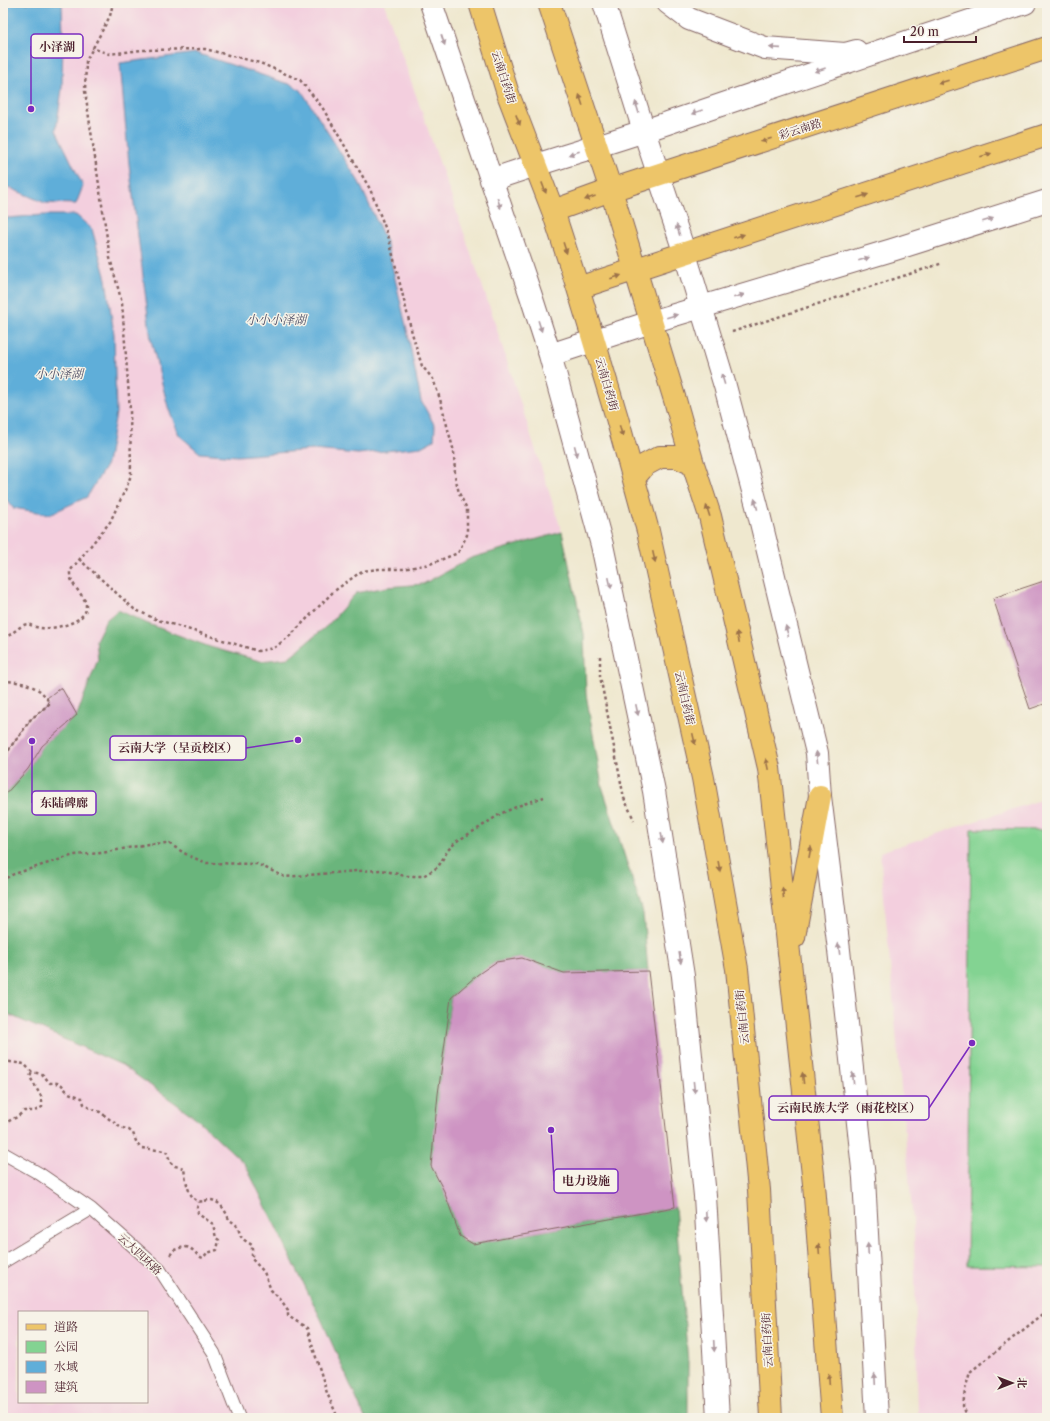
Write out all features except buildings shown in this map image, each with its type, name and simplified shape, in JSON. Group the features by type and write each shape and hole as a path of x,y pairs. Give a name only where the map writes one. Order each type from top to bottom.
{"main road":[{"name":"云南白药街","path":"480,3 508,94 553,211 578,288 634,478 650,539 703,778 737,969 759,1190 771,1418"},
{"path":"549,3 611,190 710,516 769,768 814,1184 832,1418"},
{"path":"968,74 1047,39"},
{"name":"彩云南路","path":"553,211 611,190 1047,48"},
{"path":"578,288 1047,135"},
{"path":"1023,143 1047,139"},
{"path":"634,478 645,465 660,457 677,457 693,464"},
{"path":"790,960 820,796"}],"street":[{"path":"431,3 550,355 602,545 657,806 685,991 705,1196 718,1418"},
{"path":"604,3 644,131 660,174 686,254 711,338 757,506 817,753 820,796 839,950 864,1178 877,1418"},
{"path":"668,3 690,19 765,48 845,54 924,36"},
{"path":"491,180 536,164 644,131 1025,3"},
{"path":"550,355 651,322 892,250 1047,201"}],"lane":[{"name":"云大四环路","path":"3,1153 40,1174 91,1209 160,1270 214,1353 240,1418"},
{"path":"3,1262 91,1209"}],"path":[{"path":"3,635 8,636 16,632 23,625 30,624 36,627 50,627 70,624 79,619 85,612 86,603 73,583 70,576 70,571 110,522 132,475 130,410 122,303 110,258 85,91 86,61 110,16 113,3"},
{"path":"79,559 134,609 158,620 258,651 274,648 291,634 333,592 362,571 378,568 403,568 430,564 458,553 467,535 467,510 459,493 455,476 454,452 449,433 433,379 422,366 412,333 388,235 370,190 322,108 300,80 260,63 205,50 142,50 109,54 92,48"},
{"path":"711,338 943,264"},
{"path":"3,681 17,682 39,690 47,698 49,704 30,720 11,746 3,763"},
{"path":"3,883 6,878 14,874 74,855 102,853 148,844 168,843 189,856 207,863 257,864 285,877 382,870 405,876 423,876 438,867 448,850 457,841 500,814 544,797"},
{"path":"3,1061 24,1064 32,1072 42,1074 50,1083 60,1083 65,1086 69,1092 82,1098 84,1104 91,1109 100,1112 120,1127 134,1133 137,1144 142,1148 166,1151 171,1163 175,1166 184,1168 186,1185 195,1200 199,1202 208,1200 217,1202 224,1209 229,1220 239,1229 243,1240 252,1245 252,1259 264,1272 271,1290 288,1310 288,1316 307,1328 327,1393 338,1418"},
{"path":"3,1124 17,1117 24,1111 35,1111 42,1107 42,1098 30,1077 32,1072"},
{"path":"160,1270 174,1250 186,1247 192,1250 199,1257 203,1258 207,1253 217,1250 219,1240 216,1238 213,1224 198,1214 197,1208 199,1202"},
{"path":"968,1418 963,1406 965,1390 970,1372 1047,1311"}],"shaded area":[{"path":"3,3 384,3 490,308 562,532 584,634 586,694 602,786 643,913 648,971 675,1207 688,1362 688,1418 3,1418"},
{"path":"1047,798 1047,1418 918,1418 914,1234 880,852"}],"green space":[{"path":"562,532 584,634 586,694 602,786 643,913 648,971 564,973 522,958 496,962 477,975 451,997 438,1094 444,1191 462,1241 473,1244 675,1207 688,1362 688,1418 365,1418 322,1321 245,1164 196,1118 122,1065 3,1012 3,797 28,769 42,746 77,715 98,659 96,640 106,620 118,610 146,623 210,647 260,661 288,658 328,625 356,593 387,587 423,584 471,558"},
{"path":"971,829 1047,830 1047,1267 967,1266"}],"water":[{"path":"3,3 62,3 62,89 56,130 83,186 76,204 45,203 3,185"},
{"name":"小小小泽湖","path":"196,53 292,85 301,90 359,182 387,244 407,330 421,401 435,426 434,440 421,447 358,454 313,450 237,456 200,453 179,435 168,407 151,340 129,164 120,63"},
{"name":"小小泽湖","path":"43,215 76,215 92,229 106,279 114,334 116,413 107,464 87,497 50,514 13,508 3,495 3,217 8,218"}],"place":[{"name":"小泽湖","path":"31,109"},
{"name":"云南大学（呈贡校区）","path":"298,740"},
{"name":"东陆碑廊","path":"32,741"},
{"name":"云南民族大学（雨花校区）","path":"972,1043"},
{"name":"电力设施","path":"551,1130"}]}
